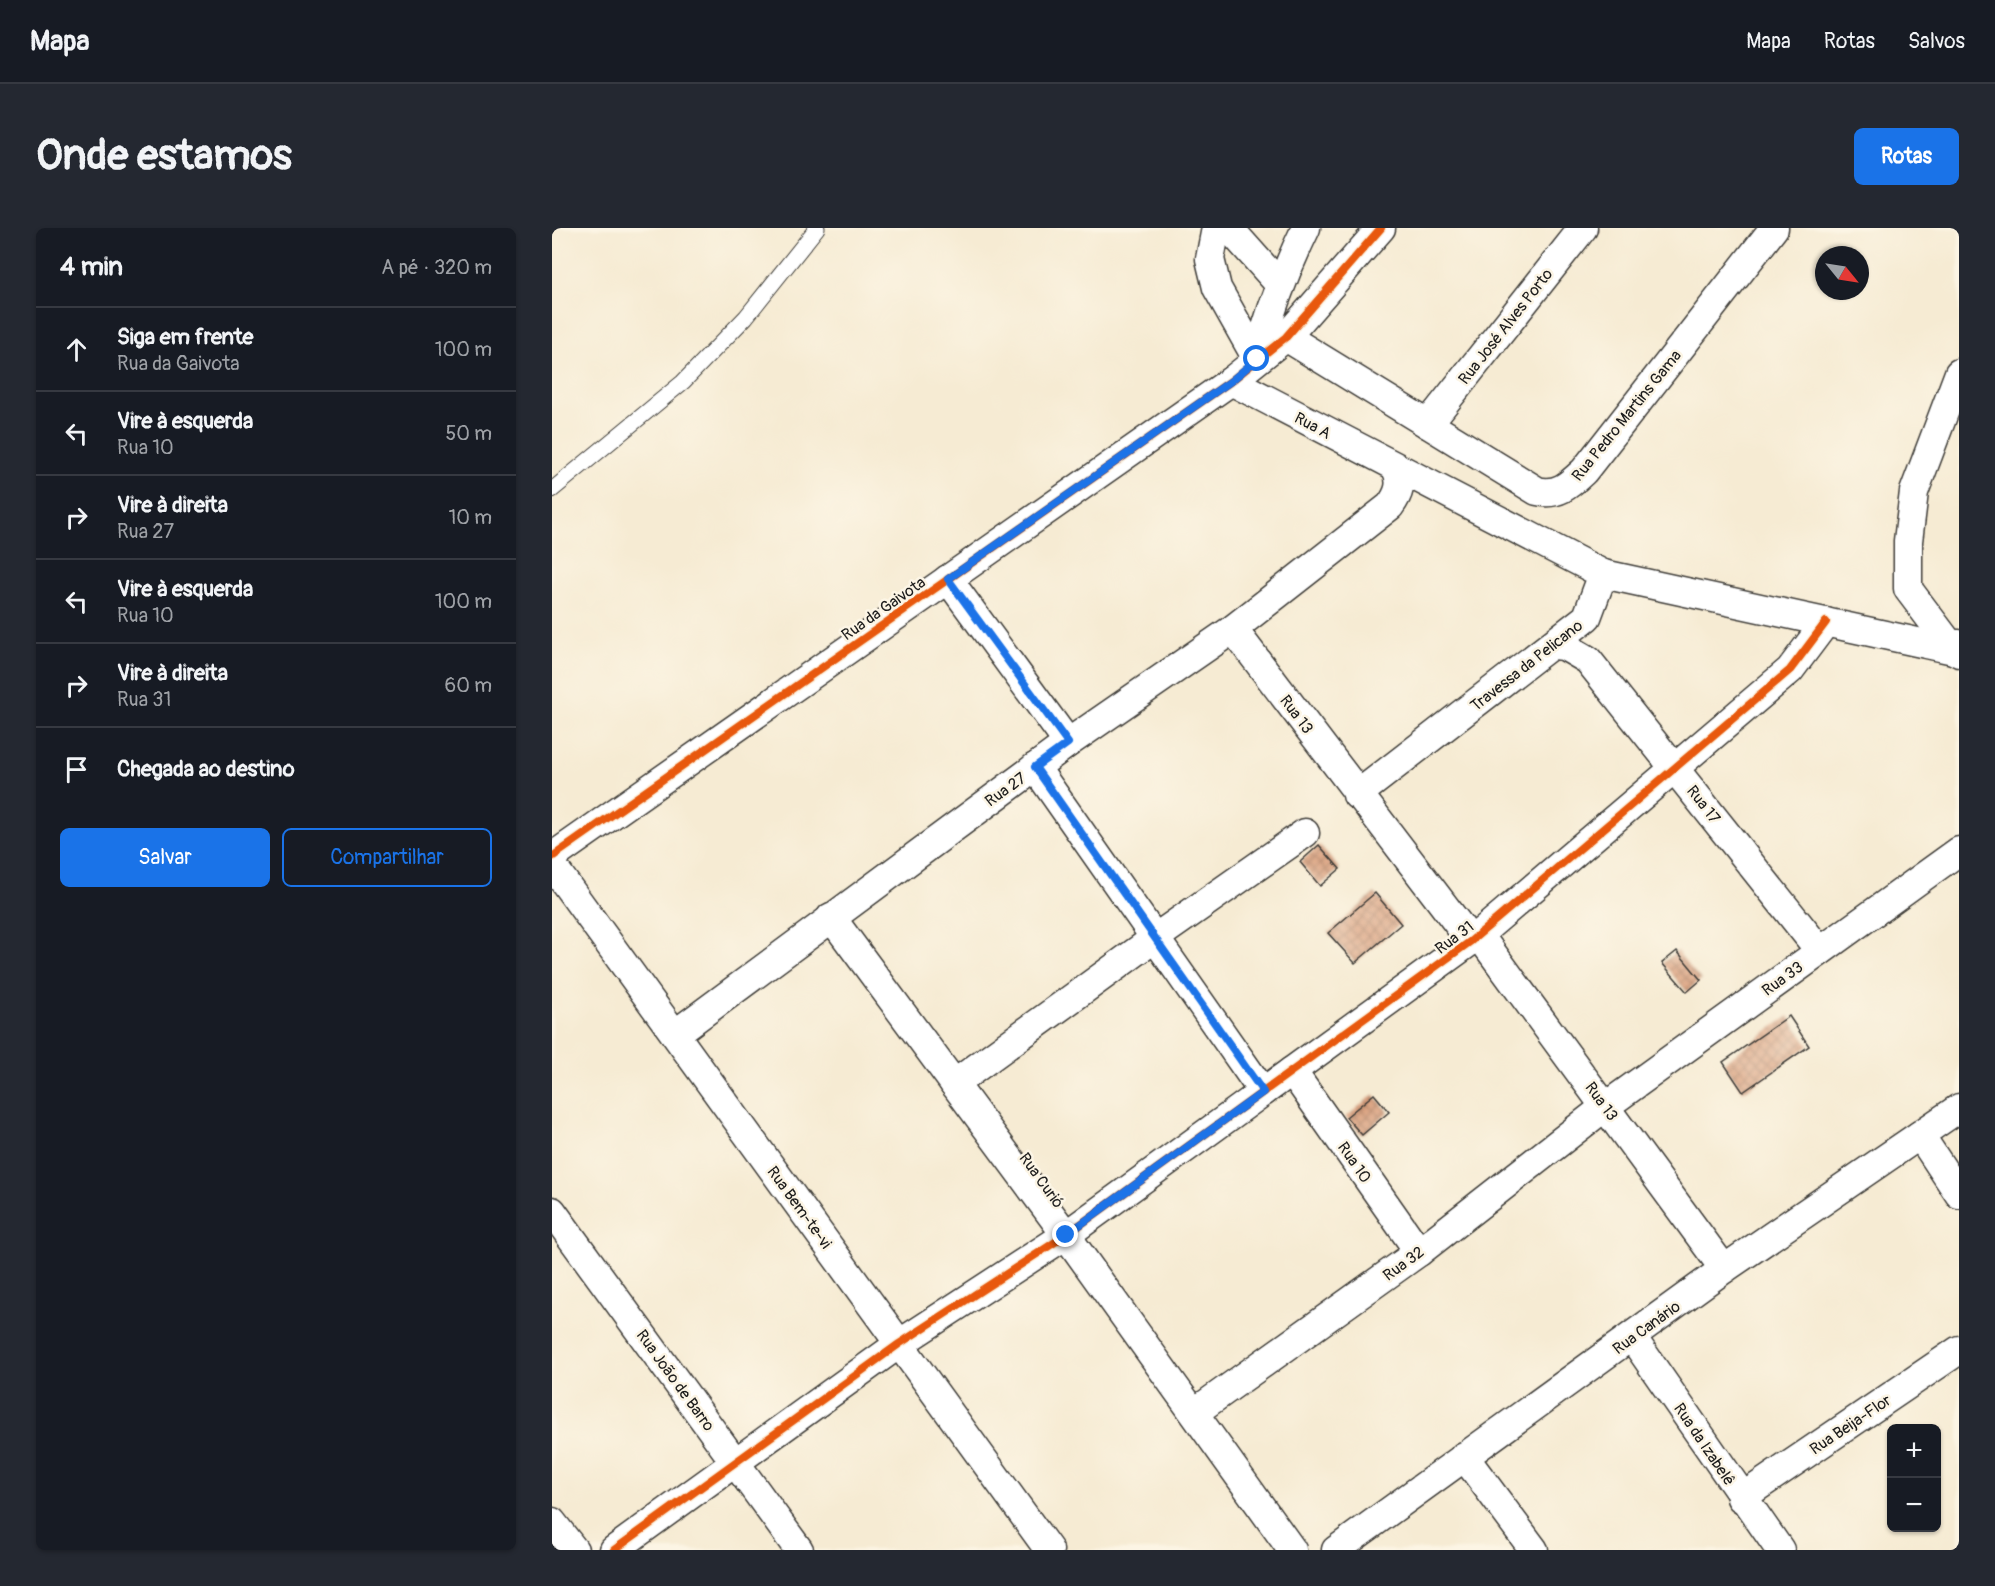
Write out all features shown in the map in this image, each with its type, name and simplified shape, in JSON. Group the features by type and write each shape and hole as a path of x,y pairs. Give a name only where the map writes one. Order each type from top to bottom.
{"street":[{"path":"1216,228 1210,259 1217,288 1257,359"},
{"path":"1229,228 1280,285"},
{"path":"1257,359 1267,318 1306,228"},
{"name":"Rua da Gaivota","path":"552,857 1231,381 1286,337 1381,228"},
{"name":"Rua José Alves Porto","path":"1428,424 1583,228"},
{"name":"Rua Pedro Martins Gama","path":"1286,337 1537,491 1550,494 1566,488 1584,471 1774,228"},
{"path":"1957,649 1908,589 1908,541 1914,492 1959,373"},
{"name":"Rua A","path":"1231,381 1396,468"},
{"path":"1396,468 1603,574 1957,649"},
{"name":"Rua 27","path":"675,1034 1035,767 1233,628 1390,507 1400,486 1401,478 1396,468"},
{"name":"Travessa da Pelicano","path":"1357,795 1587,618 1603,574"},
{"path":"948,579 1068,743"},
{"name":"Rua 31","path":"614,1550 899,1344 1066,1235 1475,938 1790,670 1826,622"},
{"name":"Rua 13","path":"1233,628 1357,795 1475,938 1606,1106 1724,1269"},
{"name":"Rua 17","path":"1554,645 1564,646 1588,660 1820,951"},
{"path":"1035,767 1263,1092"},
{"path":"954,1084 1155,938 1305,833"},
{"name":"Rua 33","path":"1606,1106 1959,852"},
{"name":"Rua Bem-te-vi","path":"552,865 1049,1550"},
{"name":"Rua Curió","path":"831,917 1195,1412 1292,1550"},
{"name":"Rua 10","path":"1292,1071 1419,1252"},
{"name":"Rua 32","path":"1195,1412 1419,1252 1606,1106"},
{"name":"Rua Canário","path":"1336,1550 1724,1269 1959,1108"},
{"path":"1920,1135 1959,1194"},
{"name":"Rua João de Barro","path":"552,1211 799,1550"},
{"name":"Rua da Izabelê","path":"1632,1337 1741,1498 1780,1550"},
{"name":"Rua Beija-Flor","path":"1741,1498 1959,1350"},
{"path":"1464,1456 1534,1550"},
{"path":"552,1522 574,1550"}],"lane":[{"path":"552,490 683,382 746,317 817,228"}],"building":[{"path":"1319,845 1340,869 1320,886 1300,862"},
{"path":"1375,893 1401,924 1355,963 1328,933"},
{"path":"1677,951 1701,980 1687,992 1662,963"},
{"path":"1789,1016 1809,1046 1743,1092 1723,1062"},
{"path":"1374,1094 1389,1112 1362,1135 1346,1117"}],"cycle path":[{"path":"552,857 1231,381 1286,337 1381,228"},
{"path":"614,1550 899,1344 1066,1235 1471,941 1790,670 1826,622"}],"route":[{"path":"1066,1235 1263,1092 1035,767 1068,743 948,579 1231,381 1257,359"}]}
